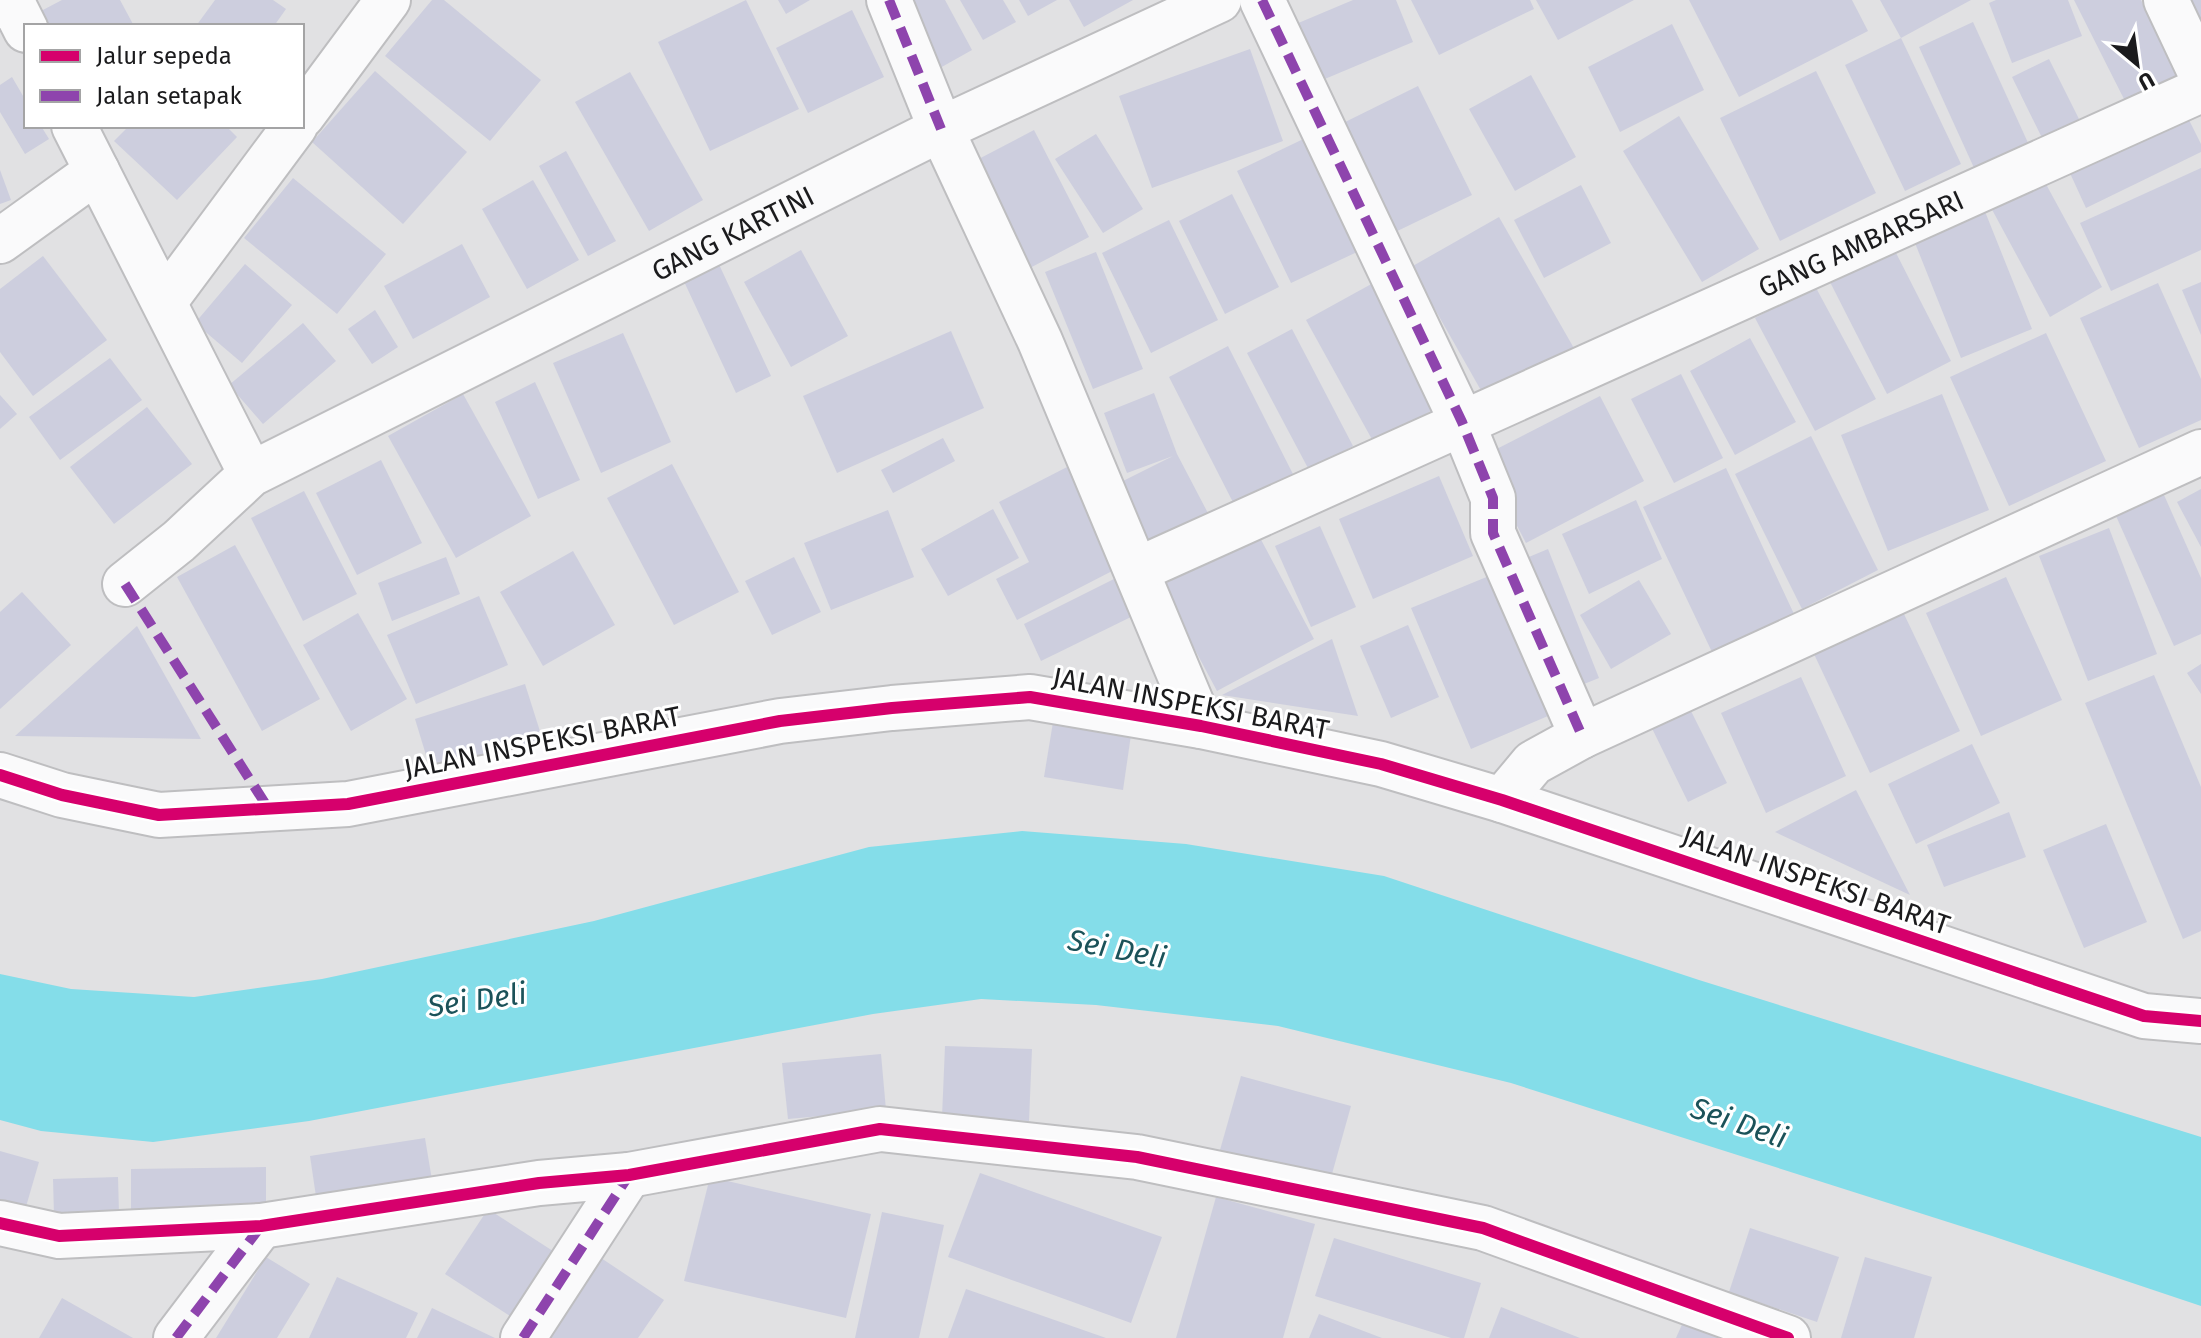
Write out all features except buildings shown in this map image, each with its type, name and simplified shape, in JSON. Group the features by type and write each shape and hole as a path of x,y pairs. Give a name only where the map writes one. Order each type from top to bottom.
{"street":[{"path":"11,0 24,26"},
{"path":"304,113 388,0"},
{"path":"889,0 941,129 1040,341 1201,726"},
{"name":"GANG KARTINI","path":"125,584 179,541 251,474 941,129 1219,0"},
{"path":"1262,0 1462,422 1493,498 1493,533 1582,736"},
{"path":"2166,0 2201,74"},
{"name":"GANG AMBARSARI","path":"1137,570 2201,90"},
{"path":"75,128 251,474"},
{"path":"165,301 294,128"},
{"path":"0,241 97,171"},
{"path":"1502,800 1533,763 1582,736 2201,452"},
{"name":"JALAN INSPEKSI BARAT","path":"0,775 62,795 159,815 348,804 780,721 1030,697 1201,726 1381,764 1502,800 2144,1016 2201,1021"},
{"path":"0,1223 59,1236 261,1226 539,1183 629,1175 880,1129 1137,1157 1483,1228 1788,1338"},
{"path":"523,1338 629,1175"},
{"path":"176,1338 261,1226"}],"water":[{"name":"Sei Deli","path":"1022,831 1186,844 1384,876 1699,980 2201,1137 2201,1306 1511,1083 1278,1026 1096,1005 981,999 873,1014 309,1121 153,1142 41,1131 0,1120 0,974 71,989 194,997 322,979 594,921 869,847"}],"marked path":[{"path":"889,0 941,129"},
{"path":"1262,0 1462,422 1493,498 1493,533 1582,736"},
{"path":"125,584 268,808"},
{"path":"523,1338 629,1175"},
{"path":"176,1338 261,1226"}],"cycle path":[{"path":"0,775 62,795 159,815 348,804 780,721 1030,697 1201,726 1381,764 1502,800 2144,1016 2201,1021"},
{"path":"0,1223 59,1236 261,1226 539,1183 629,1175 880,1129 1137,1157 1483,1228 1788,1338"}]}
